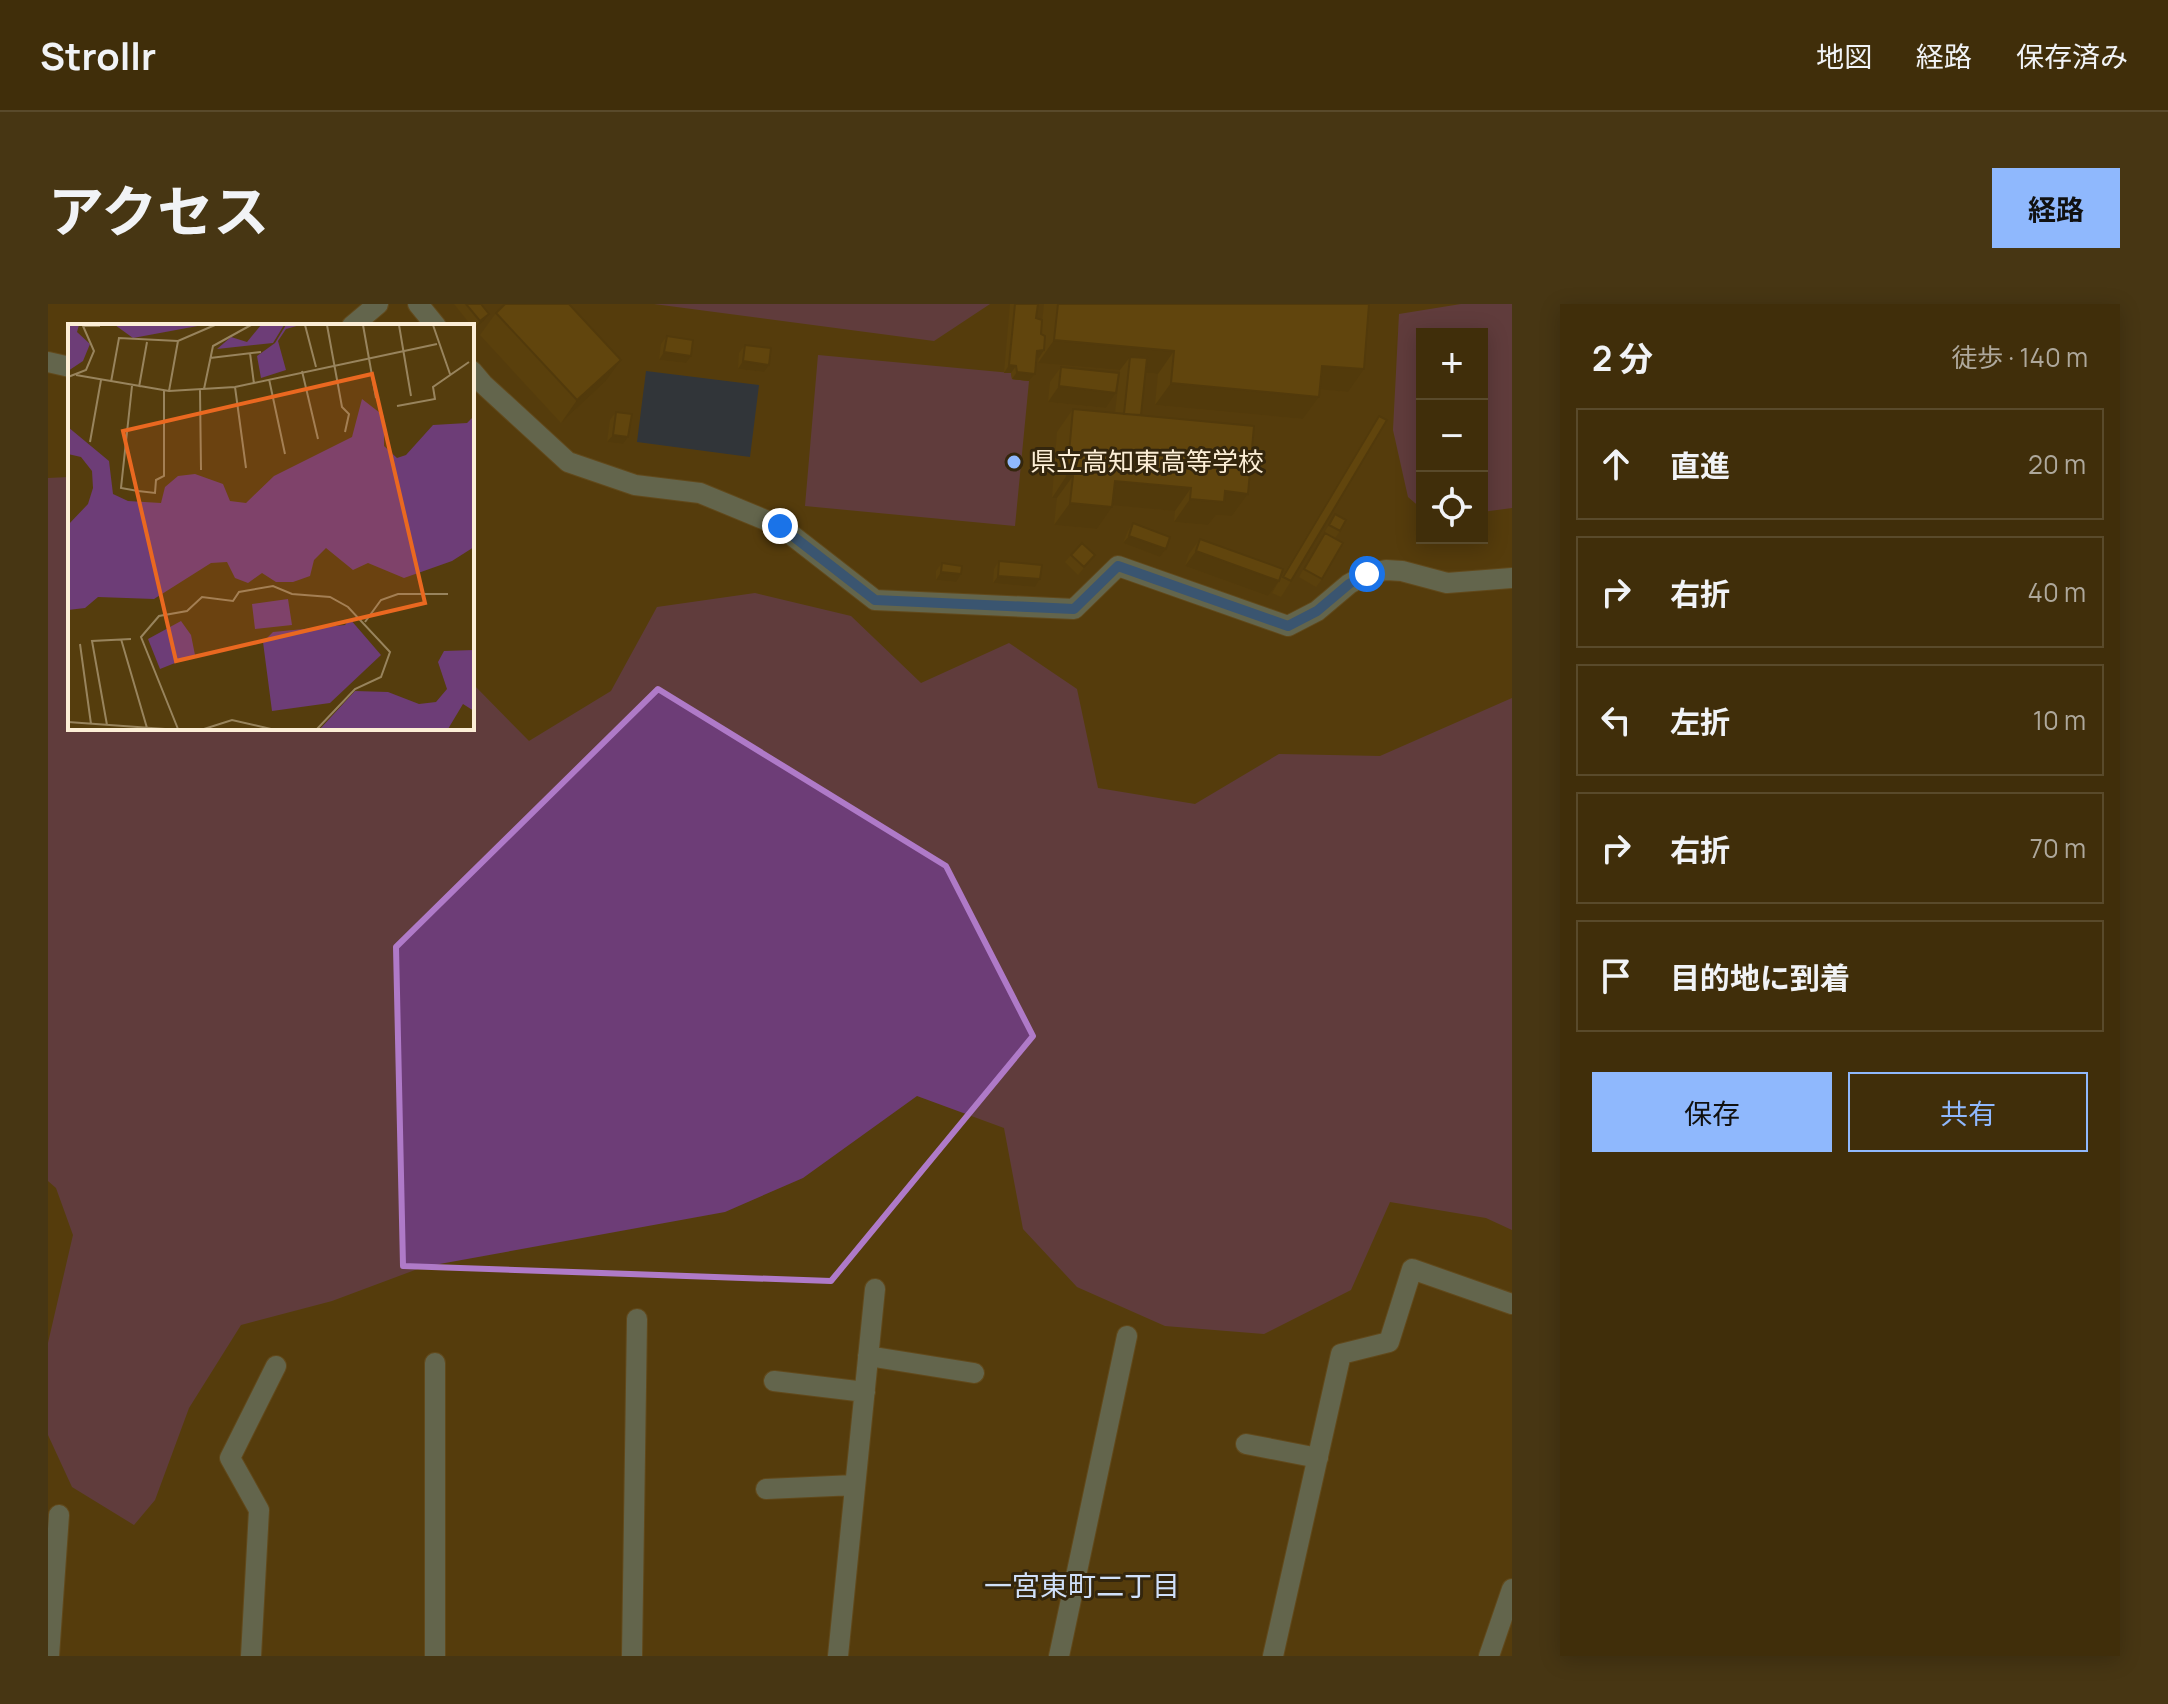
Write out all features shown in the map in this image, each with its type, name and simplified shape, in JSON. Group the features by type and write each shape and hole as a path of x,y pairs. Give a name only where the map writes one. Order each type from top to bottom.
{"street":[{"path":"354,324 378,304"},
{"path":"418,304 434,324"},
{"path":"48,362 68,367"},
{"path":"474,373 568,462 635,485 700,493 780,526 875,600 1074,609 1118,566 1288,626 1317,611 1349,584 1367,574 1402,571 1447,583 1512,578"},
{"path":"1273,1656 1341,1354 1389,1342 1412,1269 1512,1304"},
{"path":"838,1656 875,1289"},
{"path":"632,1656 637,1319"},
{"path":"1059,1656 1127,1336"},
{"path":"868,1356 974,1373"},
{"path":"435,1363 435,1656"},
{"path":"251,1656 259,1510 230,1458 276,1366"},
{"path":"774,1381 865,1392"},
{"path":"1246,1444 1318,1458"},
{"path":"766,1489 855,1485"},
{"path":"49,1656 59,1515"},
{"path":"1489,1656 1512,1589"}],"highlighted area":[{"path":"658,689 946,866 1033,1036 831,1281 403,1266 396,947"}],"shaded area":[{"path":"654,304 990,304 934,341"},
{"path":"1461,304 1512,304 1512,508 1488,511 1488,328 1416,328 1416,504 1408,497 1393,430 1399,314"},
{"path":"818,355 1011,373 1012,379 1029,381 1015,526 805,506"},
{"path":"68,477 68,730 474,730 474,685 529,741 611,691 657,607 755,593 851,616 921,683 1009,643 1077,689 1098,788 1195,804 1279,754 1380,756 1512,698 1512,1230 1486,1218 1390,1202 1351,1290 1264,1334 1165,1326 1077,1287 1023,1229 1004,1128 917,1096 803,1178 725,1212 423,1267 332,1301 241,1325 189,1408 155,1500 134,1525 72,1487 48,1435 48,1343 73,1235 56,1188 48,1181 48,478"}],"water":[{"path":"646,371 759,385 750,457 637,442"}],"building":[{"path":"466,304 481,304 489,314 480,321"},
{"path":"505,304 569,304 621,360 577,400 496,313"},
{"path":"1015,304 1038,304 1036,318 1042,320 1041,334 1045,336 1044,350 1037,351 1035,374 1017,372 1016,366 1009,365"},
{"path":"1058,304 1369,304 1364,369 1322,366 1319,397 1171,383 1174,351 1054,340"},
{"path":"667,336 693,340 691,356 664,352"},
{"path":"745,345 771,348 769,365 743,361"},
{"path":"1130,357 1147,358 1141,415 1124,414"},
{"path":"1061,367 1119,373 1116,393 1059,386"},
{"path":"1073,409 1254,426 1248,494 1225,491 1224,502 1190,499 1191,488 1115,481 1112,507 1070,503 1073,476 1067,475"},
{"path":"616,412 632,414 628,437 613,435"},
{"path":"1379,416 1387,420 1291,581 1283,577"},
{"path":"1335,514 1346,520 1340,531 1329,525"},
{"path":"1133,523 1170,537 1166,549 1129,536"},
{"path":"1325,533 1343,543 1322,579 1304,569"},
{"path":"1200,539 1283,569 1279,581 1196,551"},
{"path":"1082,543 1095,555 1084,567 1071,555"},
{"path":"999,561 1042,565 1040,579 998,576"},
{"path":"942,563 962,566 961,574 941,572"}],"place":[{"name":"県立高知東高等学校","path":"1014,462"}],"district":[{"name":"一宮東町二丁目","path":"1082,1586"}],"route":[{"path":"780,526 875,600 1074,609 1118,566 1288,626 1317,611 1349,584 1367,574"}]}
